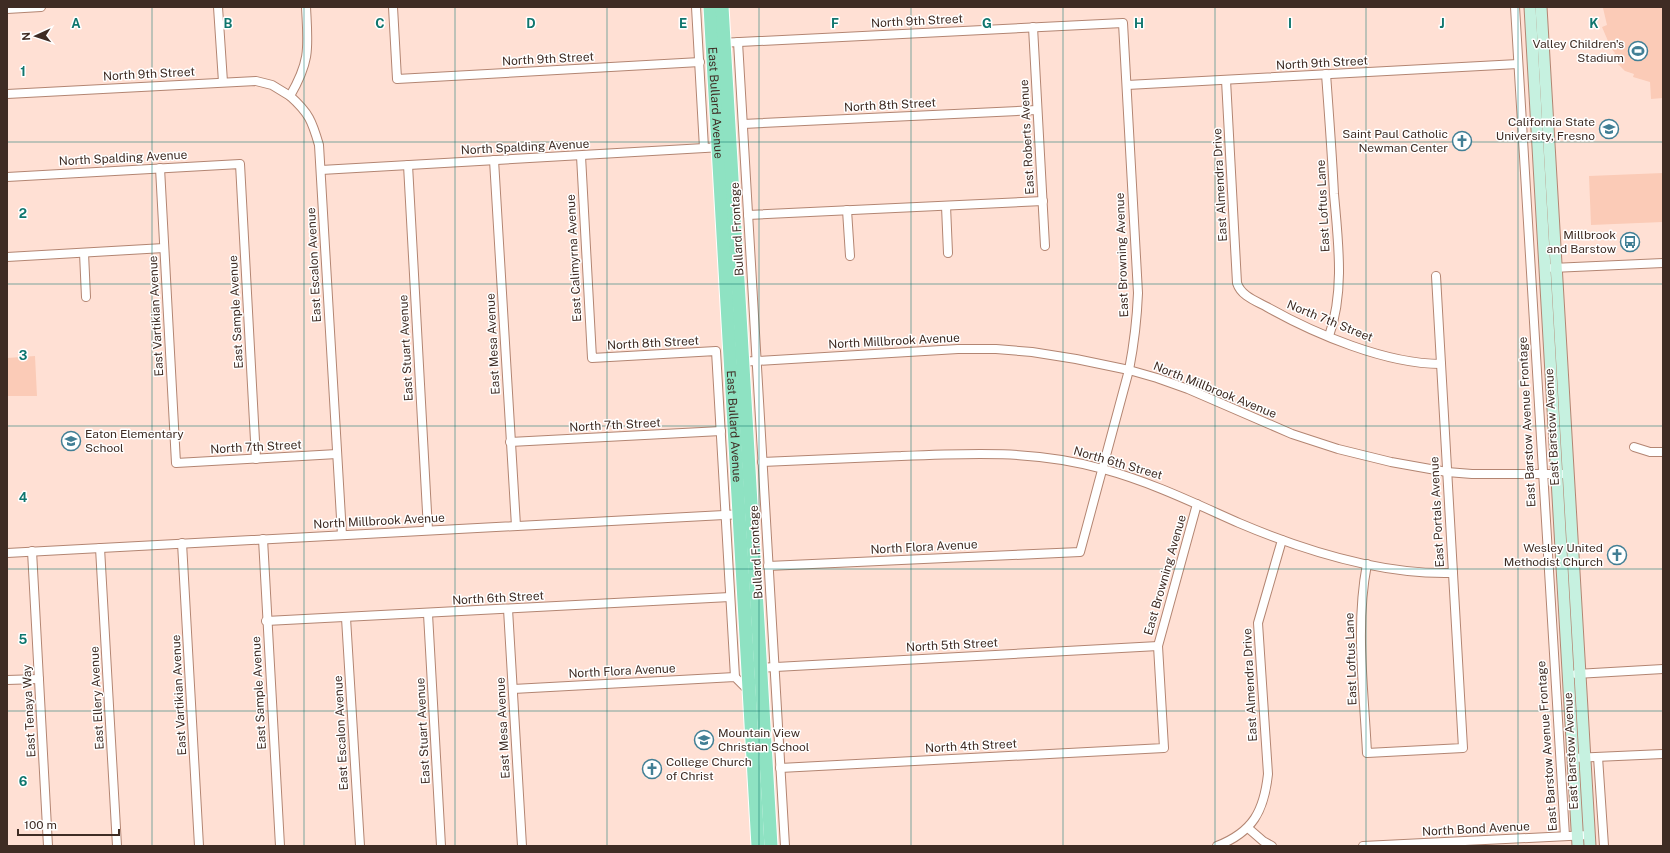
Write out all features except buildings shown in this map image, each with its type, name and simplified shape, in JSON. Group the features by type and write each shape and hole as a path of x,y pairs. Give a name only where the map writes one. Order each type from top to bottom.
{"main road":[{"name":"East Bullard Avenue","path":"710,7 718,43 755,668 771,846"},
{"name":"East Bullard Avenue","path":"718,43 722,7"},
{"name":"East Barstow Avenue","path":"1530,7 1551,268"},
{"name":"East Barstow Avenue","path":"1541,7 1551,268 1563,474 1580,673 1589,840"},
{"name":"East Barstow Avenue","path":"1563,474 1568,674 1578,841"},
{"name":"East Bullard Avenue","path":"755,668 750,692 758,846"},
{"path":"757,830 763,833 765,846"}],"street":[{"path":"7,9 41,7"},
{"path":"218,7 223,82"},
{"path":"290,96 300,78 308,49 306,7"},
{"name":"North 9th Street","path":"393,7 397,79 700,62"},
{"path":"696,7 704,148"},
{"name":"East Barstow Avenue Frontage","path":"1515,7 1565,836"},
{"name":"North 9th Street","path":"718,43 1123,23"},
{"name":"East Browning Avenue","path":"1080,552 1129,370 1135,341 1138,293 1123,23"},
{"name":"East Roberts Avenue","path":"1033,27 1045,246"},
{"name":"Bullard Frontage","path":"738,42 784,846"},
{"name":"North 9th Street","path":"1127,85 1518,64"},
{"name":"East Loftus Lane","path":"1326,74 1337,222 1339,286 1336,313 1329,336"},
{"name":"East Almendra Drive","path":"1226,80 1237,283 1239,289"},
{"name":"North 9th Street","path":"7,94 256,81 272,85 290,96"},
{"name":"East Escalon Avenue","path":"290,96 304,109 313,124 319,145 342,535"},
{"name":"North 8th Street","path":"743,124 1038,110"},
{"name":"North Spalding Avenue","path":"321,170 724,147"},
{"name":"East Calimyrna Avenue","path":"581,156 592,358"},
{"name":"East Mesa Avenue","path":"494,160 516,526"},
{"name":"North Spalding Avenue","path":"7,177 240,164"},
{"name":"East Sample Avenue","path":"240,164 256,459"},
{"name":"East Stuart Avenue","path":"408,165 428,530"},
{"name":"East Vartikian Avenue","path":"160,168 176,463"},
{"path":"748,215 1043,201"},
{"path":"946,206 948,252"},
{"path":"847,210 850,256"},
{"path":"7,257 164,248"},
{"path":"84,253 86,297"},
{"path":"1551,268 1663,263"},
{"name":"East Portals Avenue","path":"1436,276 1462,748"},
{"name":"North 7th Street","path":"1239,289 1245,295 1281,314 1350,345 1396,358 1441,364"},
{"name":"North Millbrook Avenue","path":"737,362 958,349 996,349 1039,353 1129,370 1188,389 1292,434 1331,447 1391,462 1447,472 1496,475 1563,474"},
{"name":"North 8th Street","path":"592,358 716,351 721,431"},
{"path":"721,431 735,677 750,692"},
{"name":"North 7th Street","path":"510,442 721,431"},
{"path":"1634,447 1650,452 1663,452"},
{"name":"North 6th Street","path":"762,462 970,453 1048,457 1077,462 1138,479 1282,540 1323,553 1367,564 1401,570 1453,573"},
{"name":"North 7th Street","path":"176,463 337,454"},
{"name":"East Browning Avenue","path":"1164,748 1158,646 1197,504"},
{"name":"North Millbrook Avenue","path":"7,552 745,514"},
{"name":"East Sample Avenue","path":"263,539 266,621 280,846"},
{"name":"East Almendra Drive","path":"1248,828 1263,804 1268,774 1258,623 1282,540"},
{"name":"East Vartikian Avenue","path":"182,543 199,846"},
{"name":"East Ellery Avenue","path":"100,548 117,846"},
{"name":"East Tenaya Way","path":"32,551 48,846"},
{"name":"North Flora Avenue","path":"768,566 1080,552"},
{"name":"East Loftus Lane","path":"1367,564 1362,586 1360,615 1367,753 1462,748"},
{"name":"North 6th Street","path":"266,621 428,614 730,597"},
{"name":"East Mesa Avenue","path":"508,609 522,846"},
{"name":"East Stuart Avenue","path":"428,614 441,846"},
{"name":"East Escalon Avenue","path":"346,618 360,846"},
{"name":"North 5th Street","path":"755,668 1158,646"},
{"path":"1568,674 1663,669"},
{"name":"North Flora Avenue","path":"513,689 735,677"},
{"path":"7,680 39,679"},
{"name":"North 4th Street","path":"780,768 1164,748"},
{"path":"1573,758 1663,754"},
{"path":"1598,757 1604,846"},
{"path":"1217,846 1248,828 1263,841 1272,846"},
{"name":"North Bond Avenue","path":"1363,846 1565,836 1578,841 1589,840"}],"shaded area":[{"name":"Valley Children's Stadium","path":"1663,7 1663,98 1651,99 1650,82 1633,77 1634,74 1625,71 1618,64 1620,61 1613,56 1615,53 1611,48 1613,46 1608,41 1602,27 1607,25 1603,8"},
{"path":"1663,173 1663,222 1591,225 1589,176"},
{"path":"35,356 37,396 8,396 7,358"}],"place":[{"name":"Valley Children's Stadium","path":"1638,51"},
{"name":"California State University, Fresno","path":"1609,129"},
{"name":"Saint Paul Catholic Newman Center","path":"1462,141"},
{"name":"Millbrook and Barstow","path":"1630,242"},
{"name":"Eaton Elementary School","path":"71,441"},
{"name":"Wesley United Methodist Church","path":"1617,555"},
{"name":"Mountain View Christian School","path":"704,740"},
{"name":"College Church of Christ","path":"652,769"}]}
